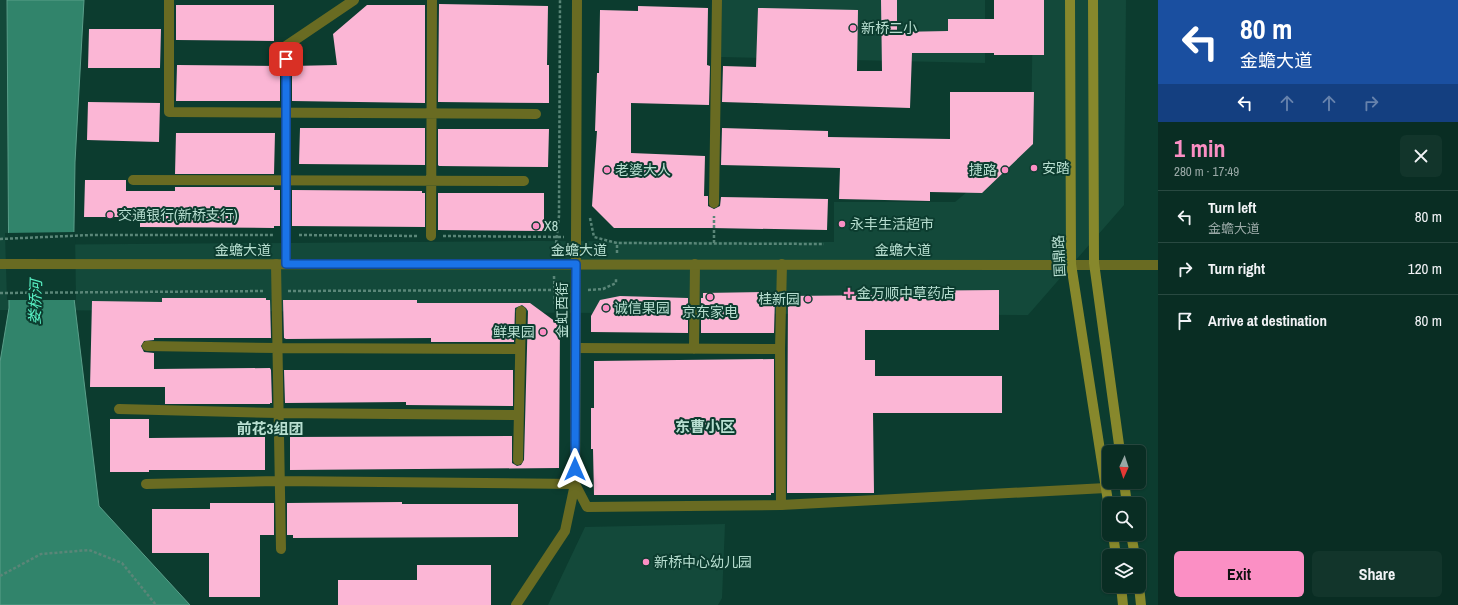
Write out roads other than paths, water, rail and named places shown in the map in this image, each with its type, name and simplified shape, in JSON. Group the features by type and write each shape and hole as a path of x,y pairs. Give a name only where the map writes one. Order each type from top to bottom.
{"main road":[{"name":"国鼎路","path":"1070,0 1071,264 1102,462"},
{"path":"1093,0 1094,263 1119,445"},
{"path":"1122,593 1123,605"},
{"path":"1140,593 1141,605"}],"street":[{"path":"169,0 169,112 536,114"},
{"path":"281,549 278,481 276,291 286,235 286,46 354,0"},
{"path":"431,236 432,0"},
{"name":"金虹西街","path":"516,605 565,531 575,484 578,0"},
{"path":"714,203 717,0"},
{"path":"133,180 524,180"},
{"name":"金蟾大道","path":"0,264 1094,263 1158,265"},
{"path":"694,349 695,264"},
{"path":"780,505 780,349 782,264"},
{"path":"518,460 521,311"},
{"path":"147,346 520,349"},
{"path":"576,348 780,349"},
{"path":"119,409 278,413 518,414"},
{"path":"146,484 278,481 575,484 586,507 780,505 1102,488"}],"water":[{"name":"娄桥河","path":"7,0 84,0 75,162 73,290 99,506 190,605 0,605 0,362 9,308"}],"place":[{"name":"新桥二小","path":"853,28"},
{"name":"安踏","path":"1034,168"},
{"name":"老婆大人","path":"607,170"},
{"name":"捷路","path":"1005,170"},
{"name":"交通银行(新桥支行)","path":"110,215"},
{"name":"永丰生活超市","path":"842,224"},
{"name":"X8","path":"536,226"},
{"name":"金万顺中草药店","path":"849,293"},
{"name":"京东家电","path":"710,297"},
{"name":"桂新园","path":"808,299"},
{"name":"诚信果园","path":"606,308"},
{"name":"鲜果园","path":"543,332"},
{"name":"新桥中心幼儿园","path":"646,562"}],"district":[{"name":"东曹小区","path":"705,426"},
{"name":"前花3组团","path":"270,428"}]}
